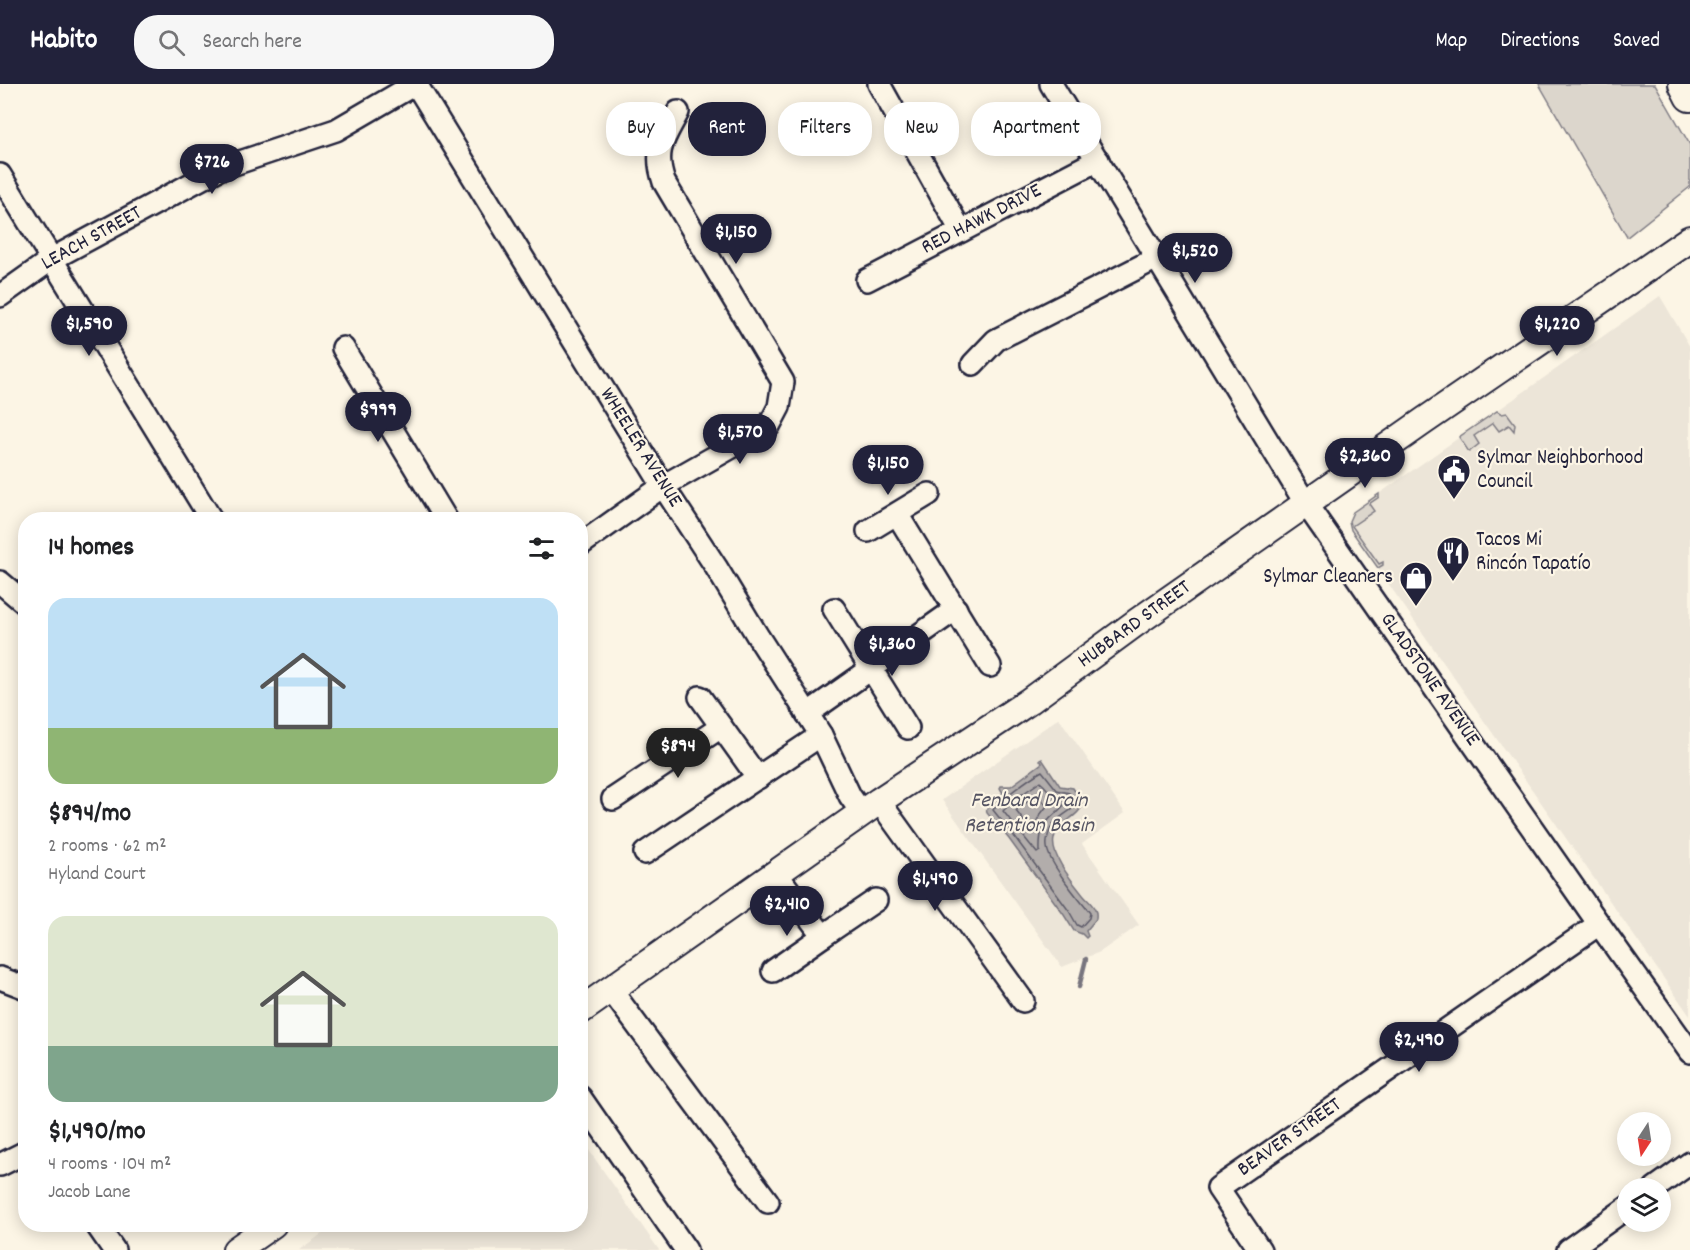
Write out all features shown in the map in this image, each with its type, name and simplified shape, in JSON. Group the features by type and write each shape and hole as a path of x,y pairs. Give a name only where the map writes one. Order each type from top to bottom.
{"highway":[{"path":"1684,84 1690,96"}],"main road":[{"name":"HUBBARD STREET","path":"588,1006 870,807 1028,702 1137,622 1424,421 1690,239"},
{"path":"236,1250 262,1232"}],"street":[{"name":"LEACH STREET","path":"0,296 52,259 219,169 336,130 415,84"},
{"name":"WHEELER AVENUE","path":"415,84 820,735 850,796 870,807 1023,1001"},
{"path":"879,84 961,231"},
{"name":"GLADSTONE AVENUE","path":"1051,84 1306,504 1690,1052"},
{"path":"588,539 663,486 769,426 779,407 783,382 663,182 659,168 660,147 678,112"},
{"name":"RED HAWK DRIVE","path":"867,280 1098,160"},
{"path":"0,175 207,512"},
{"path":"974,364 996,340 1157,258"},
{"path":"343,348 442,512"},
{"path":"868,531 929,494"},
{"path":"897,514 990,666"},
{"path":"0,582 18,597"},
{"path":"834,609 908,728"},
{"path":"807,714 956,609"},
{"path":"700,697 758,778"},
{"path":"613,800 721,726"},
{"path":"645,854 820,735"},
{"path":"776,873 823,936"},
{"path":"773,971 876,900"},
{"name":"BEAVER STREET","path":"1260,1250 1218,1188 1599,924"},
{"path":"0,978 18,985"},
{"path":"611,990 768,1202"},
{"path":"588,1109 686,1250"},
{"path":"0,1165 18,1156"},
{"path":"1669,1178 1690,1163"},
{"path":"1568,1250 1617,1216"},
{"path":"102,1232 114,1250"}],"shaded area":[{"path":"1539,84 1655,84 1690,145 1690,187 1627,237"},
{"path":"1660,296 1690,347 1690,1016 1353,533 1349,524 1356,510"},
{"path":"1497,411 1502,414 1507,413 1515,424 1514,431 1509,425 1499,431 1493,423 1474,436 1479,444 1469,452 1459,437"},
{"path":"1379,494 1379,497 1369,504 1374,511 1352,526 1379,564 1383,562 1383,565 1378,568 1351,530 1349,521 1353,512"},
{"path":"1059,718 1125,813 1082,844 1139,925 1100,952 1062,967 942,800"},
{"path":"588,1149 659,1250 299,1250 325,1232 588,1232"}],"water":[{"name":"Fenbard Drain Retention Basin","path":"1042,759 1060,786 1073,788 1083,804 1077,813 1059,828 1054,845 1055,853 1063,868 1096,912 1096,919 1086,931 1088,936 1086,938 1074,931 1009,839 987,813 987,806 1003,793 1001,786 1011,786 1042,763 1040,760"}],"waterway":[{"path":"1079,987 1086,959"}],"place":[{"name":"Sylmar Neighborhood Council","path":"1454,500"},
{"name":"Tacos Mi Rincón Tapatío","path":"1453,582"},
{"name":"Sylmar Cleaners","path":"1416,607"}]}
